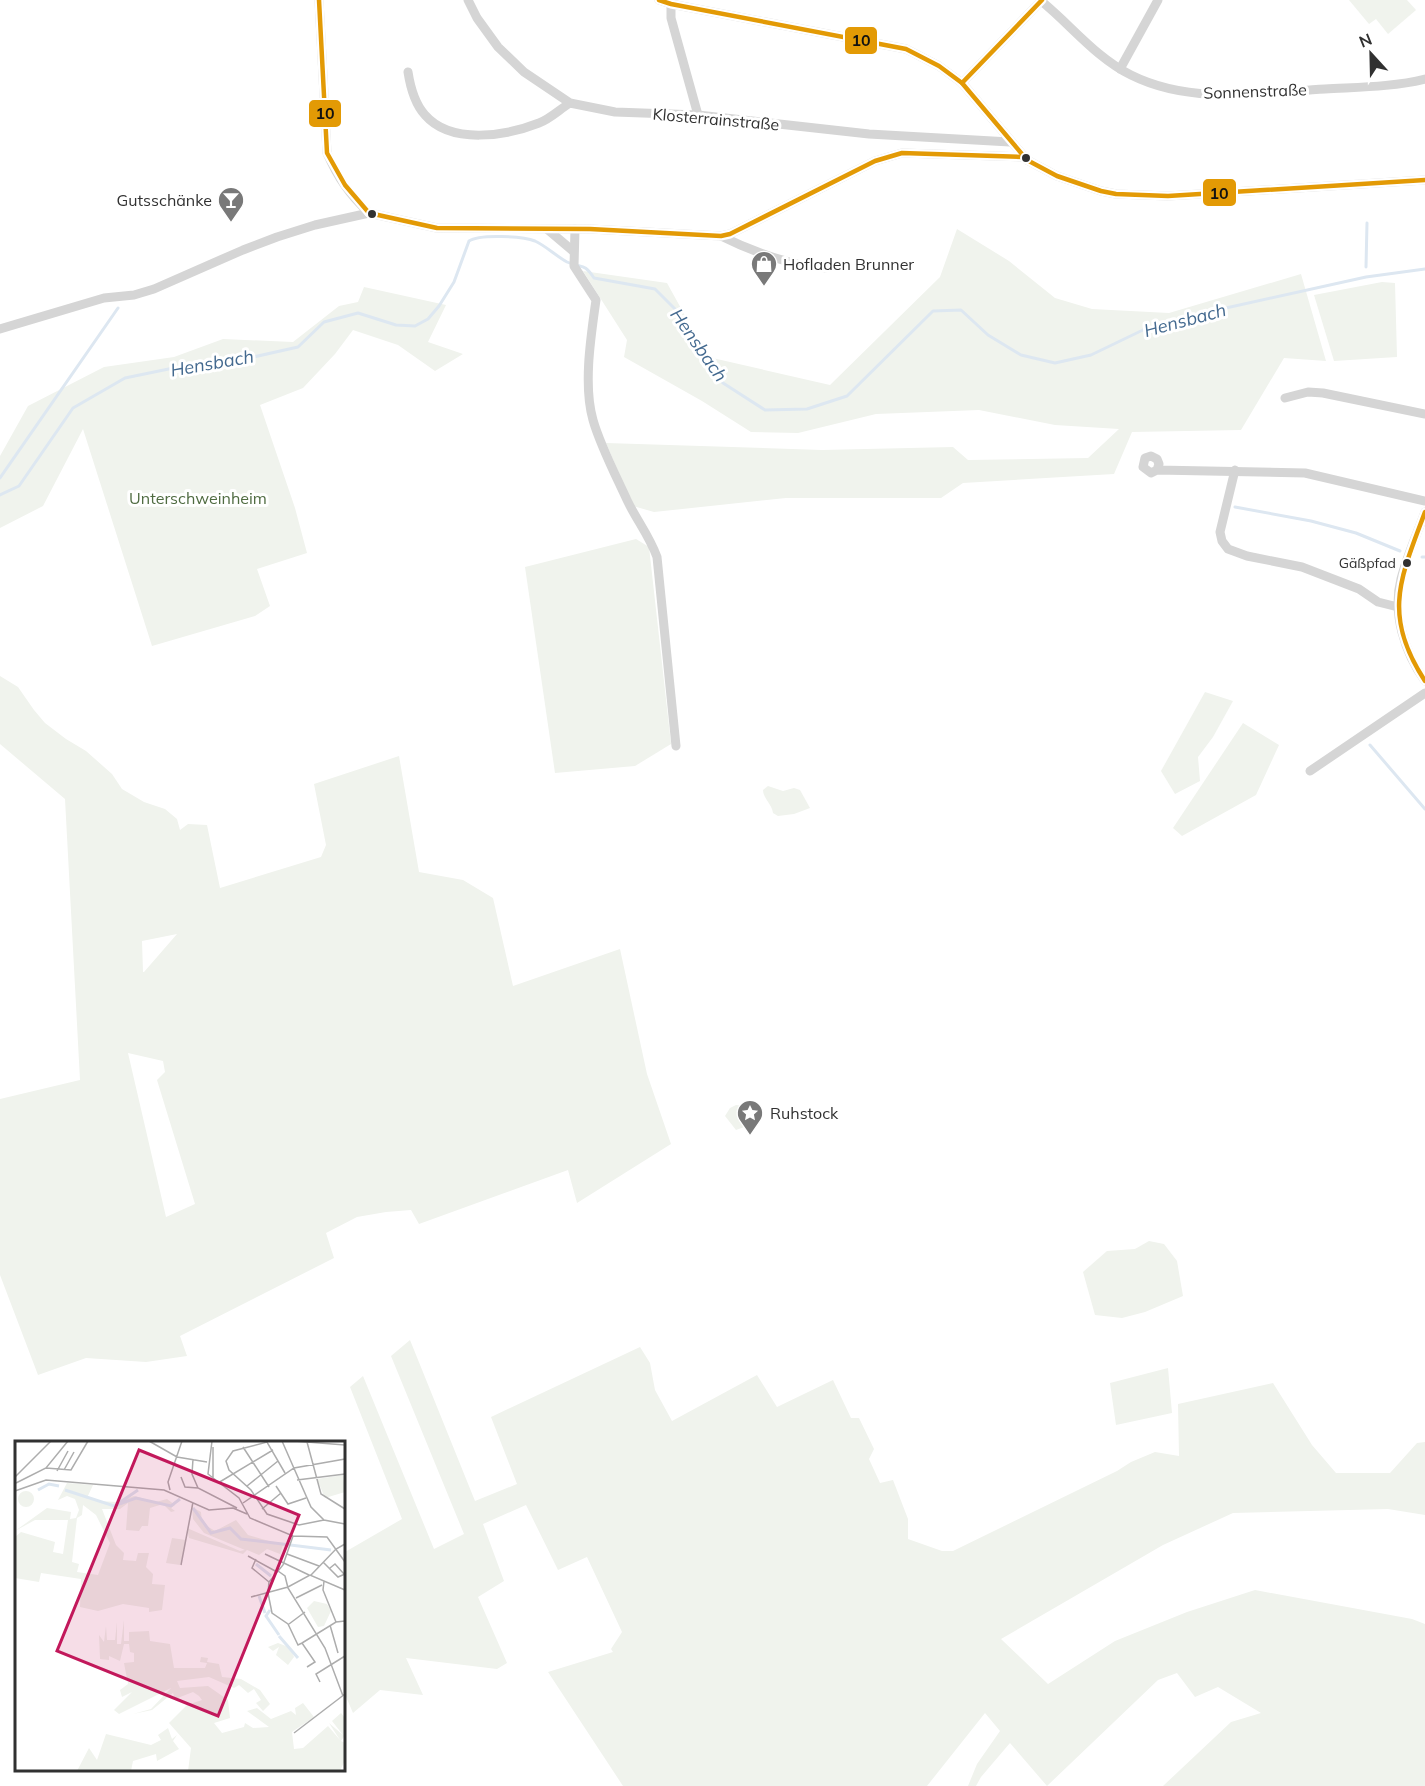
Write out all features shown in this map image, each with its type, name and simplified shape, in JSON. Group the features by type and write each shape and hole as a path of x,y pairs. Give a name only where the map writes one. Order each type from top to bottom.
{"street":[{"path":"319,0 327,153 337,176 351,195 369,213"},
{"name":"Klosterrainstraße","path":"468,0 477,18 498,47 524,72 570,103 615,112 698,115 869,134 1010,142"},
{"path":"706,10 708,0"},
{"path":"963,83 1041,0"},
{"name":"Sonnenstraße","path":"1041,0 1093,50 1119,69 1148,82 1179,91 1223,95 1380,85 1425,79"},
{"path":"1119,69 1158,0"},
{"path":"663,1 906,48 939,66 963,83 1022,157 1041,168 1078,183 1116,194 1168,196 1425,180"},
{"path":"663,1 671,18 698,115"},
{"path":"408,72 411,86 424,115 444,128 469,136 496,135 541,123 570,103"},
{"path":"0,329 104,298 134,295 154,289 278,237 315,225 369,213 436,228 575,229 721,236 730,234 875,161 902,153 1022,157"},
{"path":"547,229 573,253"},
{"path":"575,229 574,266 596,300 588,378 592,419 620,485 651,540 657,557 676,746"},
{"path":"721,236 773,258 828,268"},
{"path":"1285,398 1308,392 1323,393 1425,414"},
{"path":"1157,470 1305,472 1425,501"},
{"path":"1235,470 1220,532 1222,541 1228,549 1247,556 1302,567 1359,589 1378,602 1398,607"},
{"path":"1425,512 1400,581 1398,607 1404,639 1414,665 1425,681"},
{"path":"1310,771 1425,693"}],"green space":[{"path":"1349,0 1407,0 1416,10 1388,34 1376,19 1369,24"},
{"path":"957,229 1009,261 1055,298 1092,309 1169,313 1301,274 1326,361 1284,358 1241,430 1132,432 1114,474 963,483 941,498 786,498 654,512 633,506 606,443 822,450 953,447 968,460 1088,458 1119,429 1055,425 979,410 876,414 798,433 751,432 624,357 627,340 583,271 667,283 708,357 830,385 940,277"},
{"path":"1382,282 1395,283 1397,357 1334,361 1314,295"},
{"name":"Unterschweinheim","path":"364,287 446,305 428,342 463,354 435,371 398,345 353,330 335,354 303,388 260,405 295,508 307,553 257,569 270,606 255,616 152,646 83,429 43,506 0,528 0,456 28,406 104,367 174,357 223,339 293,342 339,306 358,302"},
{"path":"636,539 649,547 671,744 635,766 555,773 525,567"},
{"path":"0,676 18,687 45,723 86,751 112,774 122,789 144,802 165,809 177,819 180,830 188,824 207,825 220,888 321,857 326,845 314,784 399,756 419,872 463,880 493,898 513,986 620,949 647,1074 671,1144 577,1203 568,1170 419,1224 411,1210 357,1217 326,1233 334,1258 180,1336 187,1356 146,1362 86,1358 38,1375 0,1275 0,1099 80,1080 65,799 0,744","holes":["177,934 144,972 143,972 142,941","128,1053 163,1061 165,1072 157,1080 195,1204 166,1217"]},
{"path":"1205,692 1233,701 1213,737 1198,757 1200,781 1175,794 1161,771"},
{"path":"1243,723 1279,745 1256,795 1182,836 1173,828"},
{"path":"768,786 783,791 794,788 800,790 810,808 794,814 778,816 773,813 763,793"},
{"path":"736,1105 745,1106 752,1114 752,1122 736,1130 725,1116 730,1108"},
{"path":"1149,1241 1164,1244 1177,1261 1183,1296 1145,1312 1122,1318 1095,1315 1083,1272 1107,1251 1135,1249"},
{"path":"410,1340 475,1501 517,1484 491,1417 640,1347 650,1363 655,1390 672,1421 757,1375 777,1407 833,1380 851,1418 859,1418 874,1449 869,1459 880,1483 893,1480 908,1519 908,1539 942,1551 953,1551 1155,1452 1179,1456 1178,1404 1273,1383 1312,1445 1336,1473 1390,1473 1417,1443 1425,1442 1425,1515 1388,1509 1233,1513 1163,1545 1001,1639 1048,1684 1115,1641 1187,1612 1255,1590 1412,1619 1425,1624 1425,1786 1163,1786 1231,1722 1261,1713 1218,1687 1195,1697 1177,1673 1158,1680 1047,1786 1010,1743 976,1786 968,1786 977,1764 1000,1731 985,1713 927,1786 623,1786 548,1672 613,1652 611,1649 622,1632 587,1557 558,1570 526,1505 483,1524 504,1581 478,1597 507,1663 497,1669 406,1658 423,1695 380,1690 353,1713 345,1694 345,1552 402,1519 350,1387 363,1376 434,1549 464,1534 391,1356"},
{"path":"1168,1368 1172,1413 1116,1425 1110,1383"}],"waterway":[{"path":"1366,267 1367,223"},
{"name":"Hensbach","path":"0,495 19,486 73,408 125,378 188,365 249,358 298,347 324,322 358,313 396,325 415,326 428,319 439,306 454,282 469,241 482,237 529,239 567,262 585,268 594,278 655,289 680,314 697,349 723,383 765,410 807,409 847,396 933,311 961,310 988,335 1021,355 1055,363 1091,355 1145,329 1217,310 1366,277 1425,269"},
{"path":"0,478 118,308"},
{"path":"1235,507 1311,521 1356,533 1400,551"},
{"path":"1370,745 1425,809"}],"transit line":[{"name":"10","path":"319,0 327,153 345,185 369,213"},
{"name":"10","path":"659,0 906,49 939,66 962,83 1027,160 1057,176 1101,191 1116,194 1168,196 1425,180"},
{"name":"10","path":"962,83 1042,0"},
{"name":"10","path":"369,213 437,228 590,229 721,236 730,234 875,161 902,153 1022,157"},
{"name":"10","path":"1425,512 1408,557 1400,597 1403,636 1425,681"}],"place":[{"name":"Gutsschänke","path":"231,223"},
{"name":"Hofladen Brunner","path":"764,287"},
{"name":"Gäßpfad","path":"1407,563"},
{"name":"Ruhstock","path":"750,1136"}]}
